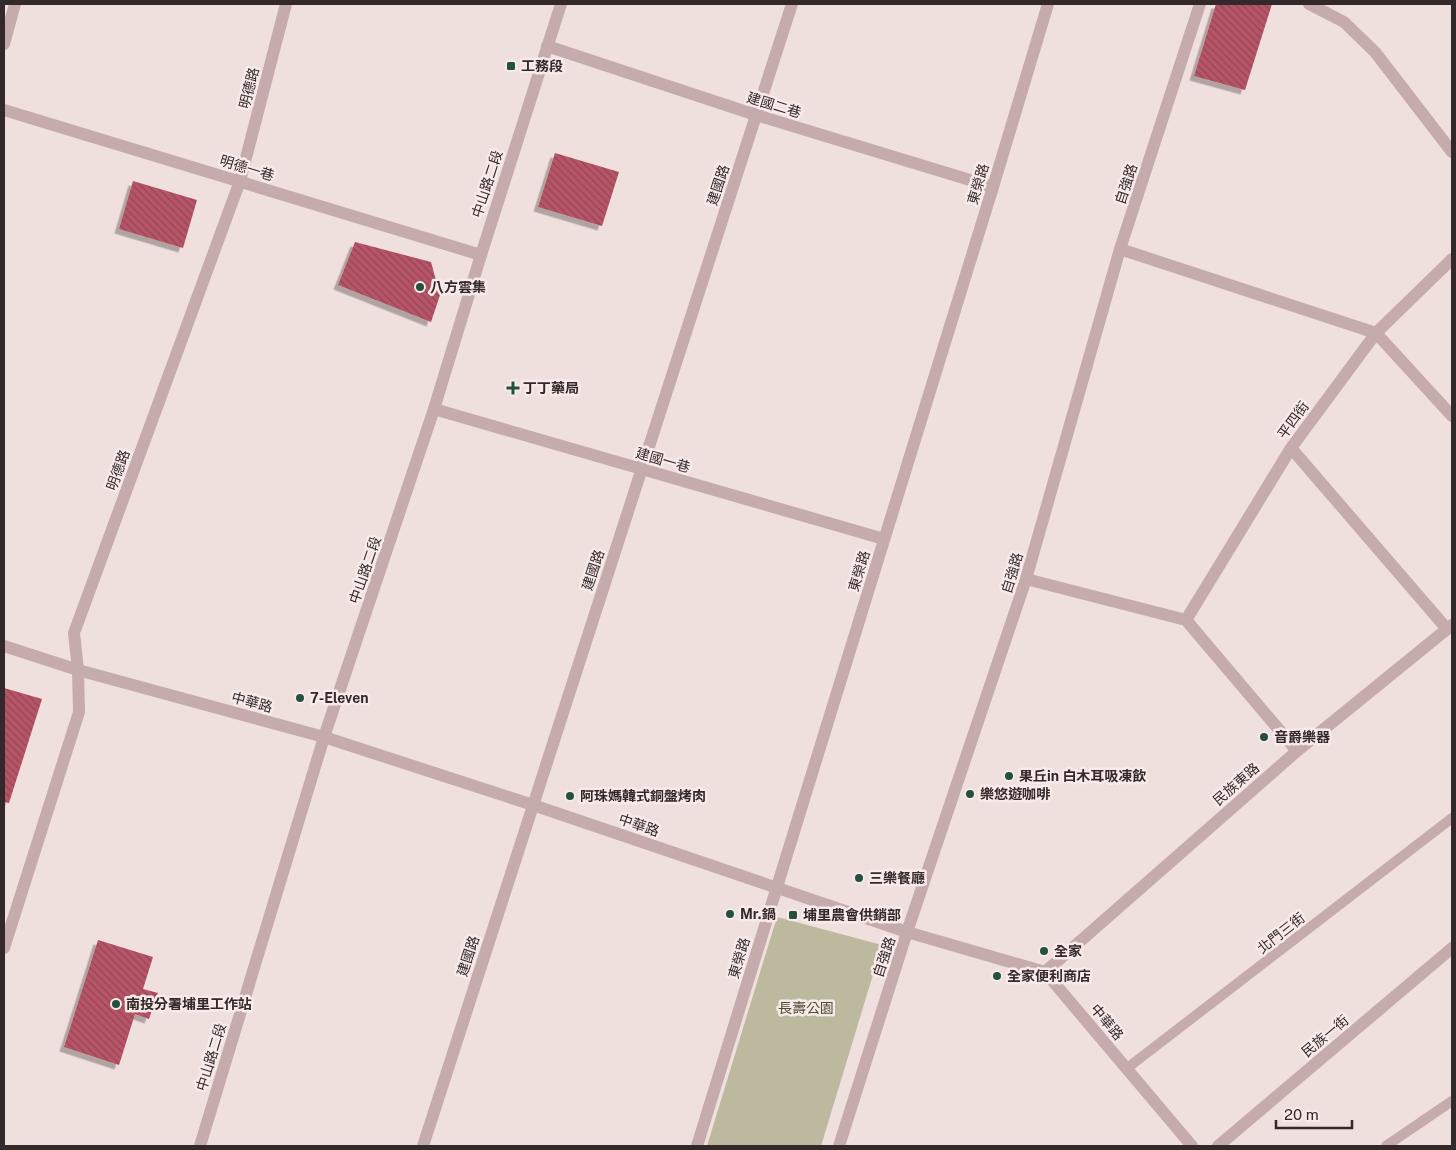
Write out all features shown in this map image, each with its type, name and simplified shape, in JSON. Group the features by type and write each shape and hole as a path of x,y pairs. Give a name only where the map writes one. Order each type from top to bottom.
{"street":[{"path":"4,44 16,4"},
{"name":"明德路","path":"4,948 79,712 78,670 74,633 240,181 286,4"},
{"name":"中山路二段","path":"200,1146 324,737 434,410 560,4"},
{"name":"建國路","path":"422,1146 792,4"},
{"name":"東榮路","path":"697,1146 1048,4"},
{"name":"自強路","path":"839,1146 907,932 1026,579 1120,249 1200,4"},
{"path":"1309,4 1344,22 1375,52 1452,152"},
{"name":"建國二巷","path":"547,46 756,115 993,187"},
{"name":"明德一巷","path":"4,110 481,255"},
{"path":"1120,249 1376,333 1452,416"},
{"name":"平四街","path":"1186,620 1291,448 1376,333 1452,259"},
{"name":"建國一巷","path":"434,410 884,539"},
{"path":"1291,448 1450,627"},
{"path":"1026,579 1186,620 1297,751"},
{"name":"民族東路","path":"1045,972 1297,751 1450,627"},
{"name":"中華路","path":"4,646 78,670 324,737 533,805 907,932 1045,972 1192,1146"},
{"name":"民族一街","path":"1218,1146 1452,948"}],"lane":[{"name":"北門三街","path":"1126,1069 1452,818"},
{"path":"1386,1146 1452,1100"}],"green space":[{"name":"長壽公園","path":"777,917 882,945 821,1146 707,1146"}],"building":[{"path":"1216,4 1272,4 1245,90 1194,76"},
{"path":"555,153 619,172 602,226 538,207"},
{"path":"133,181 197,200 183,248 119,229"},
{"path":"355,242 431,262 440,295 431,322 338,285"},
{"path":"4,688 42,699 9,803 4,802"},
{"name":"南投分署埔里工作站","path":"98,940 153,957 143,989 158,993 149,1019 135,1014 119,1065 64,1047"}],"place":[{"name":"工務段","path":"511,66"},
{"name":"八方雲集","path":"420,287"},
{"name":"丁丁藥局","path":"513,388"},
{"name":"7-Eleven","path":"300,698"},
{"name":"音爵樂器","path":"1264,737"},
{"name":"果丘in 白木耳吸凍飲","path":"1009,776"},
{"name":"樂悠遊咖啡","path":"970,794"},
{"name":"阿珠媽韓式銅盤烤肉","path":"570,796"},
{"name":"三樂餐廳","path":"859,878"},
{"name":"Mr.鍋","path":"730,914"},
{"name":"埔里農會供銷部","path":"793,915"},
{"name":"全家","path":"1044,951"},
{"name":"全家便利商店","path":"997,976"},
{"name":"南投分署埔里工作站","path":"116,1004"}]}
